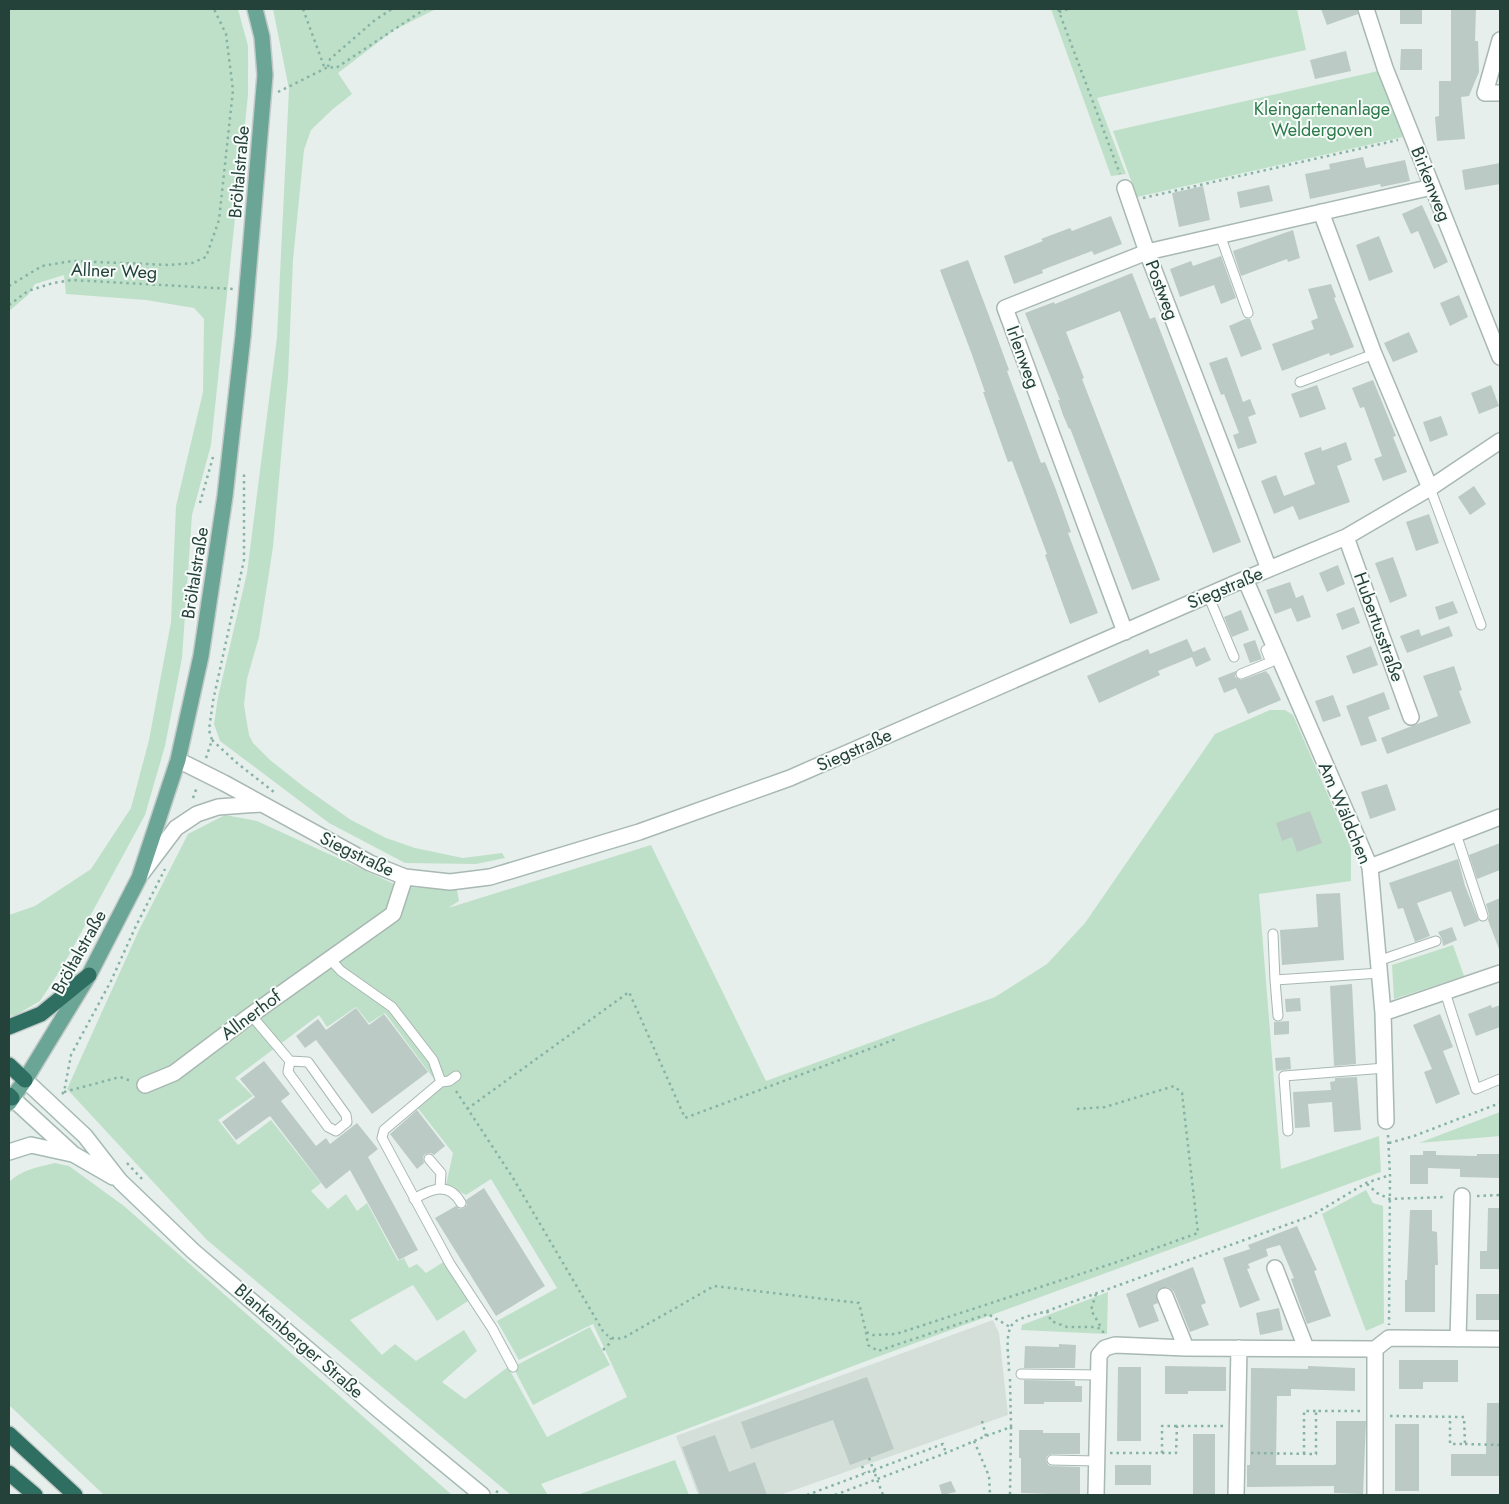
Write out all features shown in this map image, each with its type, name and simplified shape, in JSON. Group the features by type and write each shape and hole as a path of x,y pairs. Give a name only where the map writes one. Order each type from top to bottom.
{"highway":[{"path":"9,1027 41,1014 89,976"},
{"path":"9,1066 25,1080"},
{"path":"9,1434 75,1495"},
{"path":"9,1473 35,1495"}],"main road":[{"name":"Bröltalstraße","path":"10,1099 25,1080 89,976 139,878 178,760 201,656 220,536 243,336 266,75 262,37 255,9"}],"street":[{"name":"Birkenweg","path":"1366,9 1385,68 1500,357"},
{"path":"1500,40 1485,93 1500,93"},
{"name":"Irlenweg","path":"1125,632 1005,308 1147,252 1432,187"},
{"name":"Postweg","path":"1127,194 1147,252 1269,569"},
{"path":"1320,212 1374,354 1430,488"},
{"name":"Siegstraße","path":"178,760 224,783 370,864 405,877 450,882 490,877 640,832 790,778 1208,595 1346,537 1430,488 1500,441"},
{"name":"Hubertusstraße","path":"1346,537 1411,717"},
{"name":"Am Wäldchen","path":"1245,579 1370,867 1383,1013 1386,1121"},
{"path":"139,878 176,828 197,814 218,807 260,804"},
{"path":"1370,867 1500,817"},
{"name":"Allnerhof","path":"145,1085 174,1074 329,958 393,914 405,877"},
{"path":"1383,1013 1500,973"},
{"name":"Blankenberger Straße","path":"25,1080 85,1136 120,1181 193,1251 380,1411 482,1495"},
{"name":"Blankenberger Straße","path":"10,1099 73,1154 120,1181"},
{"path":"9,1152 31,1145 73,1154"},
{"path":"1458,1339 1462,1196"},
{"path":"1275,1268 1306,1348"},
{"path":"1165,1296 1186,1348"},
{"path":"1096,1495 1099,1355 1104,1348 1115,1346 1375,1349 1389,1338 1500,1339"},
{"path":"1236,1495 1239,1348"},
{"path":"1375,1349 1375,1495"}],"lane":[{"path":"1220,235 1248,313"},
{"path":"1300,382 1374,354"},
{"path":"1430,488 1480,626"},
{"path":"1208,595 1234,657"},
{"path":"1242,674 1271,662 1266,650 1274,647"},
{"path":"1456,834 1483,916"},
{"path":"1273,934 1278,1016"},
{"path":"1275,980 1379,967 1436,941"},
{"path":"329,958 341,971 392,1007 449,1080 397,1118 382,1132 382,1138 450,1264 492,1328 513,1367"},
{"path":"1445,992 1476,1089 1500,1079"},
{"path":"251,1015 290,1062"},
{"path":"290,1062 308,1062 346,1115 347,1122 336,1131 328,1127 288,1072 290,1062"},
{"path":"1288,1131 1284,1076 1385,1068"},
{"path":"429,1159 441,1173 440,1188"},
{"path":"414,1199 430,1189 440,1188 458,1197 461,1203"},
{"path":"1020,1374 1098,1375"},
{"path":"1052,1460 1096,1457"}],"path":[{"path":"9,286 42,266 72,261 170,265 192,263 206,256 219,220 233,90 226,34 214,9"},
{"path":"303,9 327,68"},
{"path":"327,68 330,59 374,20 392,9"},
{"path":"275,93 327,68 336,68 425,9"},
{"path":"1068,9 1059,10 1127,194 1412,137"},
{"name":"Allner Weg","path":"9,305 28,290 72,280 236,290"},
{"path":"212,740 237,763 276,793"},
{"path":"467,1108 629,992 685,1118 896,1039"},
{"path":"64,1092 120,1077 145,1085"},
{"path":"449,1080 513,1178 603,1332 612,1338 625,1337 714,1286 859,1303 868,1345 878,1351 988,1314 1010,1327"},
{"path":"866,1332 873,1335 896,1334 1117,1262 1198,1233 1182,1093 1174,1086 1105,1108 1076,1109"},
{"path":"1389,1143 1414,1136 1500,1103"},
{"path":"1386,1121 1390,1174 1389,1338"},
{"path":"1010,1495 1011,1427 1008,1338 1010,1327 1016,1321 1047,1312 1311,1216 1366,1183 1390,1174"},
{"path":"1366,1183 1377,1193 1390,1199 1500,1195"},
{"path":"1096,1294 1091,1310 1103,1330 1104,1348"},
{"path":"1047,1312 1052,1321 1067,1327 1096,1327 1103,1330"},
{"path":"602,1350 609,1344 612,1338"},
{"path":"1304,1454 1304,1411 1464,1417 1464,1444"},
{"path":"1237,1452 1316,1454 1316,1411"},
{"path":"1450,1417 1450,1444 1500,1445"},
{"path":"982,1421 986,1436"},
{"path":"1162,1453 1162,1426 1238,1426"},
{"path":"1096,1457 1176,1453 1177,1426"},
{"path":"835,1495 1011,1427"},
{"path":"974,1441 989,1476 990,1495"},
{"path":"807,1495 943,1444 946,1453"},
{"path":"869,1458 883,1495"},
{"path":"862,1466 865,1473"}],"shaded area":[{"path":"993,1320 999,1333 1008,1415 780,1495 698,1495 676,1436"}],"green space":[{"path":"9,9 238,9 248,46 248,95 211,445 192,515 182,658 165,746 145,815 63,966 40,1001 16,1015 9,1016 9,915 35,906 91,869 131,808 149,740 171,622 176,506 203,392 204,319 194,308 146,300 66,294 64,275 35,284 28,295 9,311"},
{"path":"273,9 436,9 394,30 338,73 352,94 311,130 304,150 293,260 288,378 273,547 259,637 247,679 244,705 249,735 253,743 270,760 304,787 351,820 386,838 415,848 463,858 502,853 505,858 476,864 405,863 329,823 220,741 214,724 218,697 247,573 277,337 289,89"},
{"path":"1051,9 1297,9 1306,50 1097,98 1126,174 1111,176"},
{"name":"Kleingartenanlage Weldergoven","path":"1378,71 1403,137 1137,197 1113,131"},
{"path":"1270,710 1285,710 1293,715 1351,848 1351,881 1259,894 1281,1169 1379,1136 1381,1172 869,1360 541,1484 548,1495 511,1495 207,1240 67,1089 139,930 188,834 225,815 257,821 392,883 410,887 457,890 459,901 448,908 651,845 766,1081 995,997 1047,964 1085,923 1215,734","holes":["356,1007 369,1023 385,1013 437,1083 413,1102 453,1153 446,1185 466,1195 491,1179 557,1288 497,1321 519,1360 593,1324 627,1397 547,1437 508,1367 465,1399 442,1382 477,1351 464,1330 416,1361 395,1344 382,1355 350,1320 413,1285 437,1321 468,1301 445,1261 426,1273 417,1264 409,1268 404,1258 398,1261 367,1203 357,1211 346,1194 328,1209 311,1191 321,1183 271,1120 238,1145 218,1120 253,1096 235,1078 319,1015 327,1027"]},
{"path":"1453,945 1464,976 1394,999 1392,965"},
{"path":"1500,1112 1500,1136 1419,1143"},
{"path":"55,1163 69,1166 124,1206 452,1495 104,1495 9,1405 9,1182 24,1172"},
{"path":"1366,1190 1373,1203 1383,1206 1384,1323 1366,1331 1322,1214"},
{"path":"1108,1292 1107,1334 1021,1330 1022,1325"},
{"path":"590,1327 610,1365 533,1405 513,1367"},
{"path":"675,1460 689,1495 577,1495"}],"building":[{"path":"1321,9 1357,9 1358,14 1327,25"},
{"path":"1400,9 1422,9 1422,24 1400,24"},
{"path":"1451,9 1476,9 1475,41 1478,41 1479,72 1469,96 1461,97 1465,139 1437,141 1435,117 1439,116 1439,81 1451,81"},
{"path":"1401,49 1422,49 1422,70 1400,70"},
{"path":"1346,51 1351,71 1315,79 1310,60"},
{"path":"1363,157 1366,168 1405,160 1410,181 1381,187 1380,184 1310,199 1305,174 1330,169 1329,164"},
{"path":"1500,163 1500,184 1465,190 1462,170"},
{"path":"1269,185 1273,201 1240,208 1237,192"},
{"path":"1203,186 1210,220 1179,227 1172,193"},
{"path":"1422,205 1448,262 1434,269 1418,231 1411,234 1402,214"},
{"path":"1111,216 1122,244 1094,255 1092,251 1042,270 1043,273 1014,284 1004,256 1070,228 1072,231"},
{"path":"1293,230 1300,258 1288,262 1287,259 1241,276 1233,251"},
{"path":"1379,236 1393,272 1369,281 1356,245"},
{"path":"1221,256 1236,298 1221,304 1214,285 1180,297 1170,269 1191,261 1193,266"},
{"path":"968,260 1041,463 1045,462 1056,490 1071,532 1068,533 1098,613 1070,624 1045,555 1047,554 1012,461 1008,462 971,352 940,270"},
{"path":"1132,273 1150,319 1155,317 1241,542 1213,553 1120,311 1066,332 1084,378 1082,379 1160,580 1132,590 1025,313 1054,302 1055,304"},
{"path":"1331,284 1336,297 1334,298 1354,347 1330,356 1329,353 1282,371 1272,344 1314,329 1311,321 1318,318 1308,289"},
{"path":"1459,295 1468,317 1450,326 1440,303"},
{"path":"1245,319 1250,319 1262,349 1241,357 1229,326"},
{"path":"1409,332 1418,352 1393,362 1384,343"},
{"path":"1227,357 1243,402 1250,399 1256,414 1248,417 1257,443 1238,449 1233,435 1239,433 1224,394 1221,395 1209,363"},
{"path":"1373,380 1396,436 1393,437 1407,472 1383,481 1374,459 1382,456 1364,407 1360,408 1352,388"},
{"path":"1317,385 1326,409 1300,418 1291,394"},
{"path":"1491,385 1499,406 1479,414 1471,393"},
{"path":"1441,416 1448,435 1430,442 1423,422"},
{"path":"1346,442 1352,460 1337,466 1350,502 1299,520 1293,506 1274,514 1261,481 1276,475 1284,496 1315,484 1304,453 1321,447 1322,451"},
{"path":"1474,486 1486,504 1470,515 1458,497"},
{"path":"1429,514 1439,543 1416,551 1406,522"},
{"path":"1393,557 1407,596 1390,603 1375,563"},
{"path":"1338,565 1345,584 1327,592 1319,573"},
{"path":"1290,582 1296,598 1303,595 1311,617 1297,622 1291,608 1275,614 1266,590"},
{"path":"1453,601 1458,613 1439,620 1435,607"},
{"path":"1354,607 1360,623 1342,630 1336,614"},
{"path":"1241,610 1249,630 1232,637 1224,617"},
{"path":"1449,626 1453,636 1407,653 1400,636 1419,629 1421,636"},
{"path":"1187,639 1193,652 1205,647 1211,660 1196,667 1192,657 1158,671 1160,675 1099,703 1087,676 1148,649 1150,654"},
{"path":"1255,640 1262,659 1250,663 1243,644"},
{"path":"1371,646 1378,665 1353,674 1346,656"},
{"path":"1454,666 1462,690 1459,691 1471,723 1387,754 1381,738 1438,716 1423,676"},
{"path":"1236,671 1235,677 1241,680 1266,671 1281,700 1248,714 1236,688 1224,693 1218,678"},
{"path":"1384,692 1390,709 1368,717 1377,741 1361,746 1346,706"},
{"path":"1333,695 1341,716 1323,722 1315,701"},
{"path":"1387,784 1396,810 1370,819 1361,792"},
{"path":"1310,811 1322,843 1297,852 1292,837 1282,841 1276,823"},
{"path":"1500,843 1500,870 1477,879 1469,855"},
{"path":"1458,859 1465,886 1479,921 1464,927 1451,891 1417,903 1430,936 1415,942 1403,908 1398,909 1389,883"},
{"path":"1340,893 1344,960 1282,965 1280,930 1318,927 1316,894"},
{"path":"1500,898 1499,949 1488,920 1489,915 1486,904"},
{"path":"1452,927 1457,940 1443,946 1438,932"},
{"path":"1352,984 1356,1064 1334,1066 1330,986"},
{"path":"1300,998 1301,1011 1286,1012 1285,999"},
{"path":"1491,1005 1492,1008 1500,1005 1500,1027 1476,1036 1468,1014"},
{"path":"356,1008 369,1025 384,1014 428,1072 372,1114 316,1040 305,1048 296,1036 318,1019 326,1030"},
{"path":"1440,1014 1453,1047 1443,1051 1460,1094 1436,1104 1424,1072 1432,1069 1413,1025"},
{"path":"1289,1021 1289,1034 1274,1035 1274,1022"},
{"path":"1290,1057 1291,1069 1276,1071 1275,1058"},
{"path":"264,1061 290,1094 281,1101 316,1146 326,1138 330,1144 357,1123 378,1149 368,1157 418,1250 399,1260 350,1170 326,1189 270,1116 236,1140 222,1122 255,1097 240,1079"},
{"path":"1357,1077 1361,1130 1334,1132 1332,1102 1308,1104 1310,1127 1295,1128 1293,1092 1331,1090 1330,1082 1335,1081 1335,1078"},
{"path":"417,1110 445,1146 434,1155 431,1153 425,1154 423,1157 424,1163 417,1169 390,1134"},
{"path":"1423,1151 1436,1151 1436,1155 1477,1156 1477,1154 1500,1154 1500,1178 1460,1177 1460,1169 1428,1168 1428,1184 1410,1184 1410,1155 1423,1155"},
{"path":"484,1188 545,1286 496,1316 435,1218 456,1206 459,1209 464,1208 467,1205 466,1200"},
{"path":"1488,1208 1500,1208 1500,1269 1480,1269 1480,1251 1487,1251"},
{"path":"1410,1210 1432,1210 1432,1231 1437,1232 1438,1265 1435,1265 1435,1312 1405,1312 1405,1280 1407,1280"},
{"path":"1297,1226 1317,1270 1314,1271 1331,1316 1307,1324 1291,1279 1294,1278 1280,1245 1266,1249 1268,1256 1248,1264 1250,1268 1247,1269 1260,1300 1240,1308 1223,1258 1250,1249 1248,1245"},
{"path":"1193,1267 1206,1303 1201,1305 1209,1325 1190,1332 1174,1292 1166,1287 1157,1291 1158,1303 1153,1305 1159,1321 1139,1328 1126,1294"},
{"path":"1476,1294 1500,1294 1500,1320 1476,1320"},
{"path":"1279,1308 1283,1330 1260,1335 1256,1313"},
{"path":"1059,1344 1076,1345 1075,1368 1024,1368 1025,1346 1059,1347"},
{"path":"1399,1360 1458,1360 1458,1382 1423,1382 1423,1389 1399,1389"},
{"path":"1165,1366 1226,1367 1226,1391 1188,1391 1188,1394 1165,1394"},
{"path":"1308,1366 1355,1368 1355,1391 1291,1389 1291,1396 1277,1396 1276,1465 1334,1465 1336,1464 1336,1421 1366,1421 1363,1494 1334,1493 1334,1486 1247,1487 1247,1465 1250,1465 1251,1368 1308,1369"},
{"path":"1118,1367 1141,1367 1141,1441 1117,1441"},
{"path":"867,1377 894,1449 850,1465 833,1420 751,1449 741,1422"},
{"path":"1024,1380 1075,1381 1075,1386 1082,1386 1082,1402 1024,1404"},
{"path":"1487,1403 1500,1403 1500,1476 1451,1476 1451,1454 1486,1454"},
{"path":"1395,1424 1419,1424 1419,1491 1395,1491"},
{"path":"1019,1430 1043,1430 1043,1433 1080,1433 1080,1454 1052,1454 1047,1456 1046,1460 1048,1465 1051,1466 1080,1467 1080,1495 1021,1493"},
{"path":"1193,1434 1215,1434 1215,1495 1193,1495"},
{"path":"715,1435 729,1472 755,1462 767,1495 700,1495 682,1447"},
{"path":"1115,1465 1151,1465 1151,1485 1115,1485"},
{"path":"951,1481 956,1492 942,1495 939,1485"}]}
